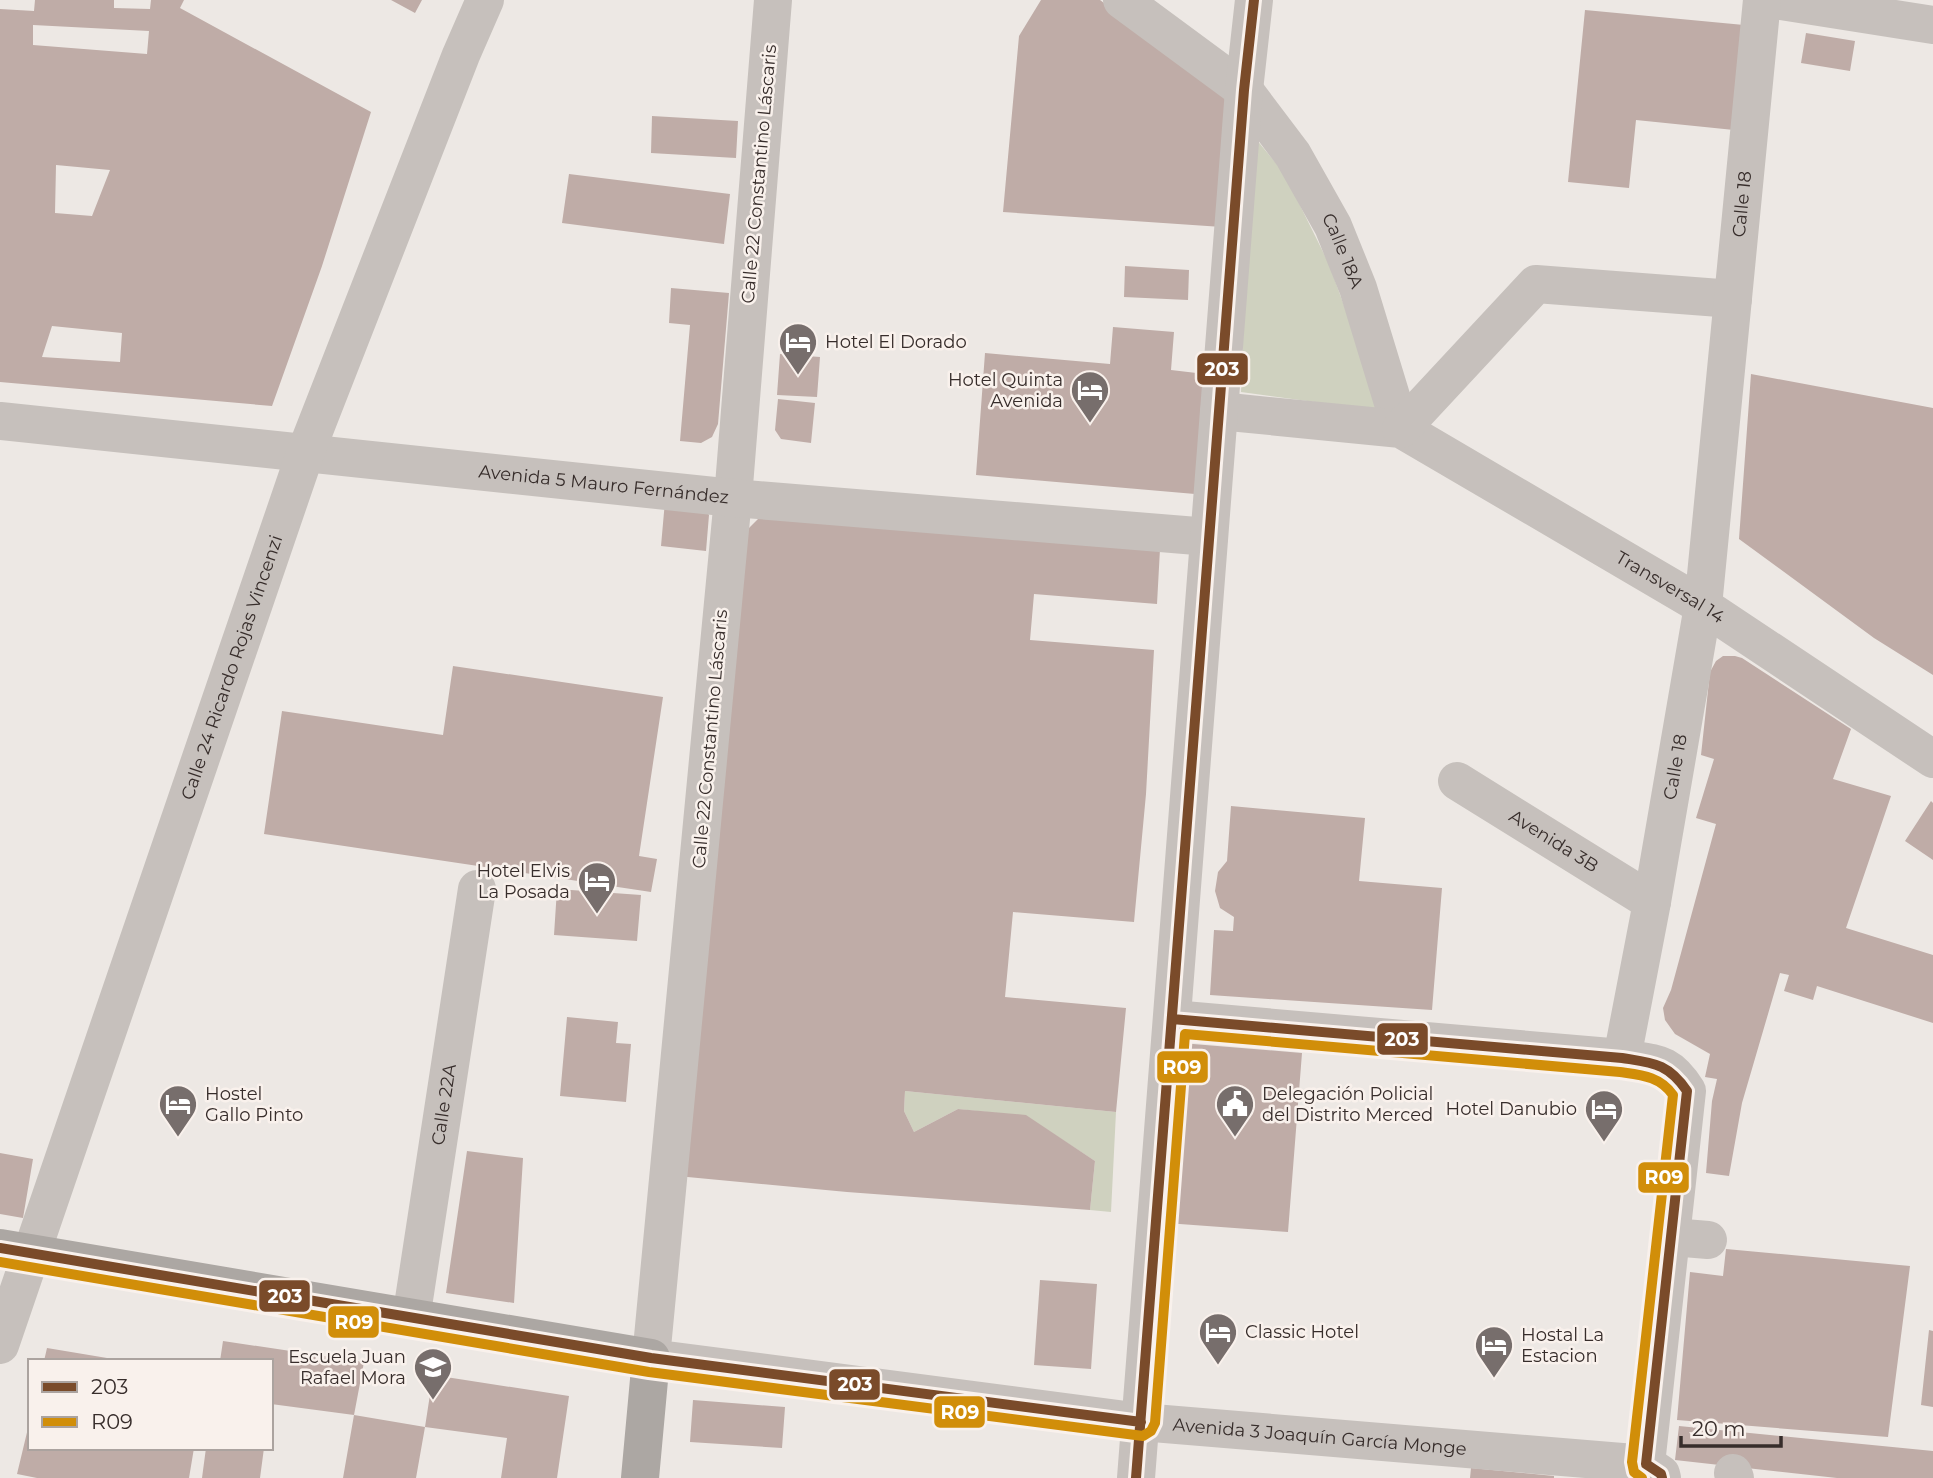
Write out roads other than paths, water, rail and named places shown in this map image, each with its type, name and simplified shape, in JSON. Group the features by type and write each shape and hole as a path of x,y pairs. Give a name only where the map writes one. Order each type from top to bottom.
{"highway":[{"name":"Avenida 3 Joaquín García Monge","path":"16,1252 651,1358"},
{"name":"Calle 22 Constantino Láscaris","path":"640,1478 651,1358"}],"street":[{"name":"Calle 24 Ricardo Rojas Vincenzi","path":"0,1345 16,1252 305,454 485,0"},
{"name":"Calle 22 Constantino Láscaris","path":"651,1358 733,498 773,0"},
{"name":"Calle 18A","path":"1122,0 1244,90 1293,155 1333,226 1358,288 1401,429"},
{"path":"1136,1478 1244,90 1254,0"},
{"name":"Calle 18","path":"1622,1058 1703,606 1762,0"},
{"path":"1774,0 1933,25"},
{"path":"1219,411 1401,429 1535,284 1733,299"},
{"name":"Avenida 5 Mauro Fernández","path":"0,421 733,498 1209,537"},
{"name":"Transversal 14","path":"1401,429 1703,606 1933,759"},
{"name":"Avenida 3B","path":"1457,781 1651,902"},
{"name":"Calle 22A","path":"411,1319 477,889"},
{"path":"1172,1019 1622,1058 1659,1064 1675,1073 1687,1091 1690,1238 1654,1471"},
{"name":"Avenida 3 Joaquín García Monge","path":"651,1358 1456,1464 1654,1471"}],"place":[{"name":"Hotel El Dorado","path":"798,376"},
{"name":"Hotel Quinta Avenida","path":"1090,424"},
{"name":"Hotel Elvis La Posada","path":"597,915"},
{"name":"Hostel Gallo Pinto","path":"178,1138"},
{"name":"Delegación Policial del Distrito Merced","path":"1235,1138"},
{"name":"Hotel Danubio","path":"1604,1143"},
{"name":"Classic Hotel","path":"1218,1366"},
{"name":"Hostal La Estacion","path":"1494,1379"},
{"name":"Escuela Juan Rafael Mora","path":"433,1401"}]}
